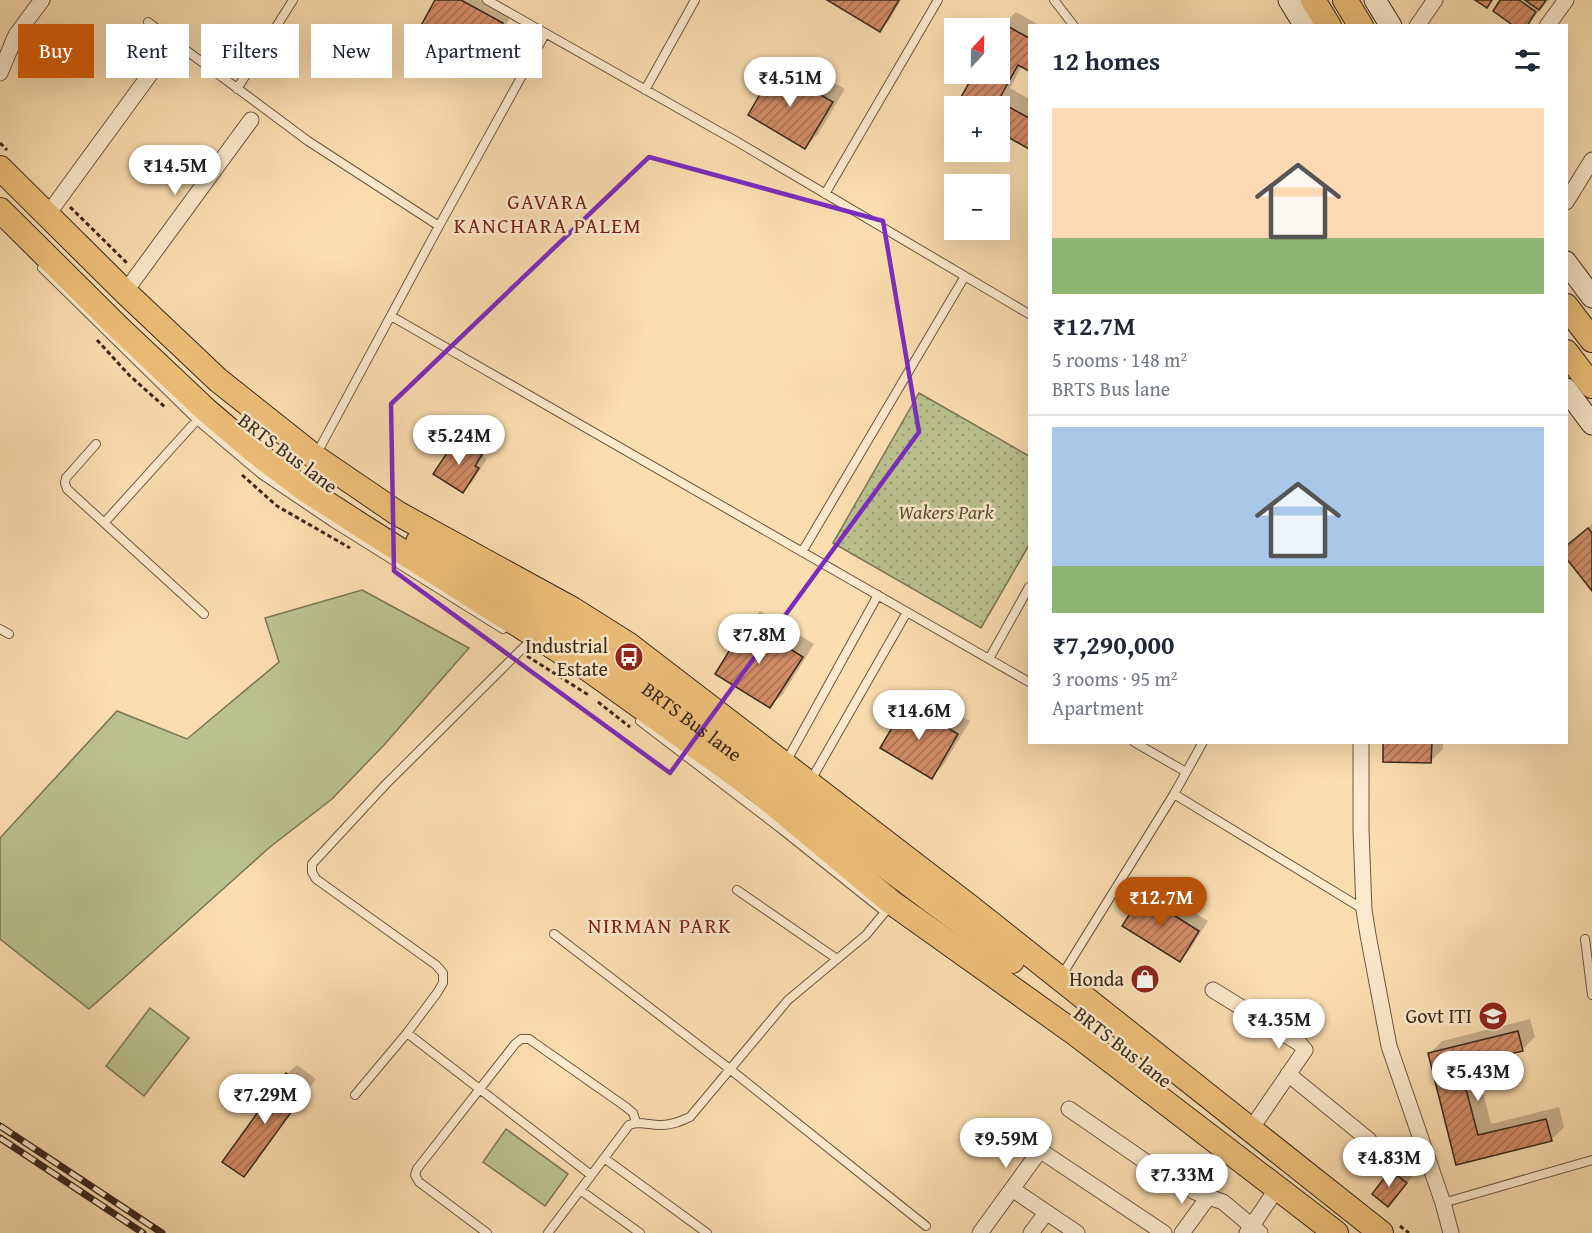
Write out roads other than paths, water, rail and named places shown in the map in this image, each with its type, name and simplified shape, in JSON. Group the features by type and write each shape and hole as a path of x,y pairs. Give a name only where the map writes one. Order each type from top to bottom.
{"main road":[{"path":"1312,0 1328,24"},
{"path":"1344,0 1360,24"},
{"path":"1,177 48,214 124,292 218,380 315,457 397,513 572,609 629,645 769,789 794,807 891,902 1076,1034 1278,1186 1336,1233"},
{"name":"BRTS Bus lane","path":"1,177 129,317 204,387 258,431 323,481 391,526 504,593 619,668 769,789"},
{"path":"0,210 206,410 254,451 303,488 528,644 588,669 794,807 1060,979 1381,1233"},
{"path":"1568,309 1592,340"},
{"path":"1568,355 1592,386"},
{"name":"BRTS Bus lane","path":"794,807 939,905 1360,1233"}],"street":[{"path":"0,73 16,35 42,0"},
{"path":"1289,0 1304,24"},
{"path":"1375,0 1390,24"},
{"path":"1418,24 1435,0"},
{"path":"1548,24 1566,0"},
{"path":"48,214 147,78"},
{"path":"124,292 251,120"},
{"path":"1568,199 1592,160"},
{"path":"1568,265 1592,297"},
{"path":"1568,392 1592,424"},
{"path":"1361,744 1364,910 1389,1046 1443,1203 1451,1233"},
{"path":"1214,990 1303,1046 1305,1050 1251,1129"},
{"path":"1288,1074 1369,1140"},
{"path":"1069,1108 1146,1162 1195,1192 1223,1202 1253,1231 1278,1186"},
{"path":"980,1233 1040,1153 1044,1153 1164,1233"},
{"path":"1012,1189 1077,1233"},
{"path":"1182,1233 1209,1196"},
{"path":"1031,1233 1046,1213"}],"lane":[{"path":"237,89 293,0"},
{"path":"488,0 1028,313"},
{"path":"645,90 695,0"},
{"path":"825,194 938,0"},
{"path":"1054,0 1072,24"},
{"path":"148,22 308,141 439,226"},
{"path":"315,457 545,34"},
{"path":"32,258 197,420 261,474 332,522 508,632"},
{"path":"802,552 965,276"},
{"path":"391,316 1028,681"},
{"path":"104,523 197,420"},
{"path":"96,444 66,477 67,489 204,614"},
{"path":"989,659 1028,589"},
{"path":"629,712 769,789 878,595"},
{"path":"548,1233 629,1125 636,1122 662,1125 679,1123 690,1117 788,1000 866,935 885,912 794,807 907,612"},
{"path":"0,629 9,634"},
{"path":"355,1095 437,993 443,983 443,973 436,965 316,879 312,872 312,864 386,784 528,644"},
{"path":"1137,744 1186,772"},
{"path":"1060,979 1174,794 1202,744"},
{"path":"1174,794 1364,910"},
{"path":"737,890 837,959"},
{"path":"554,934 731,1070 926,1226"},
{"path":"1585,939 1592,995"},
{"path":"407,1033 591,1175"},
{"path":"487,1233 418,1182 415,1175 417,1168 521,1039 529,1039 626,1107 633,1113 636,1122"},
{"path":"603,1158 707,1233"},
{"path":"1443,1203 1592,1160"},
{"path":"580,1190 640,1233"}],"railway":[{"path":"0,1126 162,1233"},
{"path":"0,1138 143,1233"}],"place":[{"name":"Industrial Estate","path":"629,657"},
{"name":"Honda","path":"1145,979"},
{"name":"Govt ITI","path":"1493,1016"}],"district":[{"name":"GAVARA KANCHARA PALEM","path":"548,214"},
{"name":"NIRMAN PARK","path":"660,926"}],"park label":[{"name":"Wakers Park","path":"946,512"}]}
